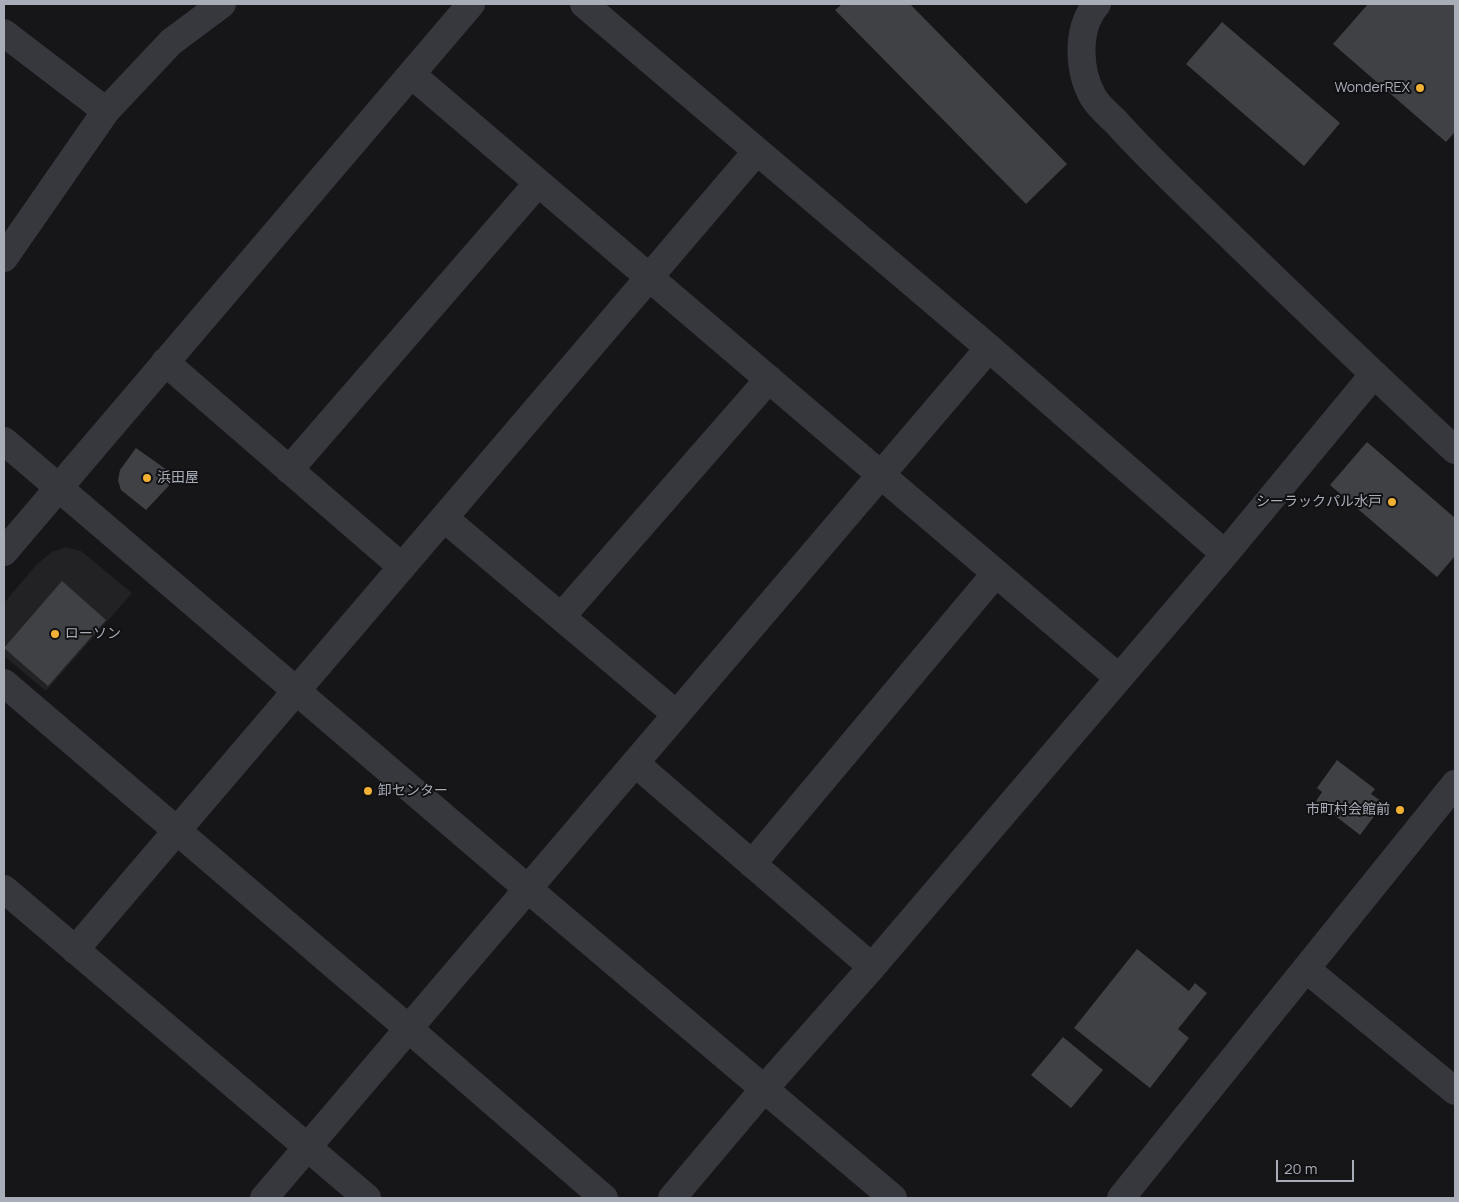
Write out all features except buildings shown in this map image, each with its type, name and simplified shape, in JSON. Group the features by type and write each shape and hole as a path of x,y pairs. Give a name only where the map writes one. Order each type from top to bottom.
{"street":[{"path":"4,258 106,111 171,42 222,4"},
{"path":"4,552 471,4"},
{"path":"584,4 989,348 1225,554"},
{"path":"1098,4 1094,8 1083,32 1082,55 1084,75 1094,98 1142,151 1455,450"},
{"path":"4,33 106,111"},
{"path":"412,75 1119,678"},
{"path":"75,950 757,151"},
{"path":"289,470 538,183"},
{"path":"264,1198 989,348"},
{"path":"165,362 402,567"},
{"path":"672,1198 1225,554 1374,374"},
{"path":"561,617 769,379"},
{"path":"4,441 893,1198"},
{"path":"444,518 676,714"},
{"path":"752,864 996,573"},
{"path":"4,683 604,1198"},
{"path":"635,762 872,967"},
{"path":"1121,1198 1455,784"},
{"path":"4,889 367,1198"},
{"path":"1306,969 1455,1090"}],"shaded area":[{"path":"66,547 81,551 132,593 46,691 4,656 4,603 37,564 52,552"}],"place":[{"name":"WonderREX","path":"1420,88"},
{"name":"浜田屋","path":"147,478"},
{"name":"シーラックパル水戸","path":"1392,502"},
{"name":"ローソン","path":"55,634"},
{"name":"卸センター","path":"368,791"},
{"name":"市町村会館前","path":"1400,810"}]}
